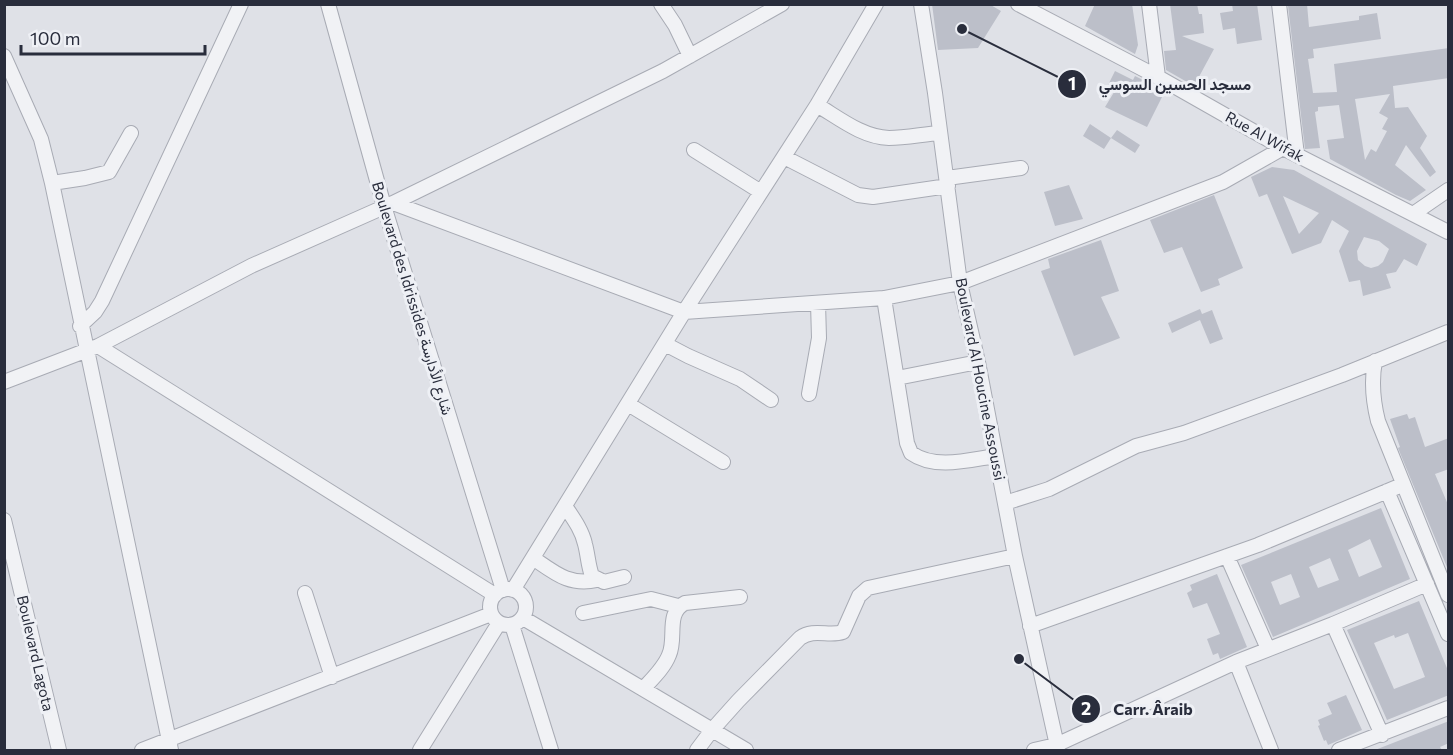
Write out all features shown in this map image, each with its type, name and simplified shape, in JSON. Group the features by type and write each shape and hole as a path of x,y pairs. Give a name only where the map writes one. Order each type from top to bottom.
{"street":[{"path":"81,326 102,301 242,4"},
{"name":"Boulevard des Idrissides شارع الأدارسة","path":"328,4 504,592 524,598 526,611 506,620"},
{"path":"661,4 675,25 690,56"},
{"path":"4,382 92,348 251,266 388,205 663,71 782,4"},
{"path":"746,750 643,689 506,620 490,607 533,558 684,312 817,105 876,4"},
{"name":"Boulevard Al Houcine Assoussi","path":"921,4 948,182 960,283 978,362 1015,556 1057,748"},
{"name":"Rue Al Wifak","path":"1018,4 1158,77 1283,148 1449,232"},
{"path":"1149,4 1158,77"},
{"path":"1279,4 1297,155"},
{"path":"4,56 41,139 81,326 92,348 170,746"},
{"path":"817,105 859,130 872,135 889,138 940,133"},
{"path":"52,183 109,172 131,133"},
{"path":"388,205 684,312 884,298 960,283 1223,182 1283,148"},
{"path":"694,150 761,192"},
{"path":"784,157 858,195 873,197 1021,168"},
{"path":"1413,214 1449,190"},
{"path":"884,298 907,443 911,453 930,462 958,462 996,456"},
{"path":"809,394 819,338 818,303"},
{"path":"1005,503 1049,489 1136,446 1184,433 1342,375 1449,332"},
{"path":"665,344 740,380 771,400"},
{"path":"92,348 504,592"},
{"path":"1375,361 1372,376 1374,407 1378,421 1402,485 1449,595"},
{"path":"897,378 978,362"},
{"path":"628,404 723,462"},
{"path":"1030,626 1227,556 1402,485"},
{"path":"1387,491 1449,634"},
{"path":"565,506 585,542 592,576 603,582 624,577"},
{"name":"Boulevard Lagota","path":"4,520 58,750"},
{"path":"697,750 712,730 806,633 843,633 859,596 868,588 1015,556"},
{"path":"1227,556 1268,649"},
{"path":"533,558 562,577 575,582 585,583 597,580"},
{"path":"1034,750 1057,748 1236,662 1427,584"},
{"path":"304,592 332,677"},
{"path":"583,613 651,599 678,606 685,603 740,597"},
{"path":"643,689 669,655 672,645 673,617 678,606"},
{"path":"142,750 170,746 332,677 506,620"},
{"path":"420,750 506,620"},
{"path":"506,620 551,750"},
{"path":"1333,624 1382,735"},
{"path":"1236,662 1271,750"},
{"path":"1339,750 1449,708"}],"building":[{"path":"932,4 989,4 1001,11 978,48 938,50"},
{"path":"1095,4 1132,4 1138,45 1135,54 1085,26"},
{"path":"1170,4 1197,4 1199,14 1202,14 1204,33 1182,36 1214,49 1194,86 1166,70 1164,51 1176,50"},
{"path":"1232,4 1257,4 1262,40 1237,44 1235,28 1223,30 1220,13 1233,11"},
{"path":"1307,4 1309,27 1359,20 1359,16 1377,13 1381,39 1313,49 1314,58 1308,59 1313,93 1337,92 1334,64 1449,48 1449,78 1393,86 1395,108 1408,107 1427,136 1420,148 1436,172 1430,177 1406,145 1395,165 1426,190 1410,201 1330,159 1327,140 1344,138 1339,105 1318,107 1318,111 1315,112 1320,148 1305,149 1288,6","holes":["1390,94 1379,113 1388,118 1382,129 1387,131 1376,152 1371,149 1365,160 1355,99"]},
{"path":"1115,71 1133,80 1135,76 1165,91 1147,127 1105,107 1116,89 1108,85"},
{"path":"1090,124 1111,138 1104,149 1083,136"},
{"path":"1117,130 1140,145 1135,153 1111,138"},
{"path":"1272,167 1294,170 1427,244 1417,266 1404,259 1396,272 1386,274 1391,288 1363,296 1360,280 1349,282 1339,251 1349,231 1332,220 1321,243 1292,254 1267,194 1259,197 1251,177","holes":["1283,196 1319,213 1299,234","1364,237 1379,241 1389,249 1383,262 1378,266 1371,268 1358,260 1357,251"]},
{"path":"1069,185 1083,219 1055,226 1044,192"},
{"path":"1214,195 1243,268 1218,279 1220,285 1201,292 1182,247 1164,253 1150,220"},
{"path":"1101,240 1119,291 1101,297 1120,338 1074,356 1041,271 1050,268 1048,259"},
{"path":"1200,309 1202,314 1212,310 1223,339 1210,344 1200,320 1172,333 1168,323"},
{"path":"1407,414 1409,419 1415,417 1425,447 1449,438 1449,469 1435,474 1449,507 1449,572 1398,448 1400,447 1390,419"},
{"path":"1381,508 1410,579 1273,637 1241,565","holes":["1370,539 1382,567 1359,577 1348,550","1330,558 1339,580 1318,588 1309,567","1291,574 1300,597 1280,605 1271,582"]},
{"path":"1217,574 1247,647 1220,659 1218,653 1213,655 1207,639 1220,634 1207,603 1193,608 1187,593 1192,590 1190,585"},
{"path":"1419,601 1449,673 1449,695 1387,720 1347,630","holes":["1408,633 1425,677 1394,689 1374,643 1394,635 1395,638"]},
{"path":"1346,695 1362,730 1328,745 1318,726 1320,725 1318,720 1332,714 1327,703"},
{"path":"1449,721 1449,743 1440,747 1442,750 1375,750"}],"place":[{"name":"مسجد الحسين السوسي","path":"962,29"},
{"name":"Carr. Âraib","path":"1019,659"}]}
